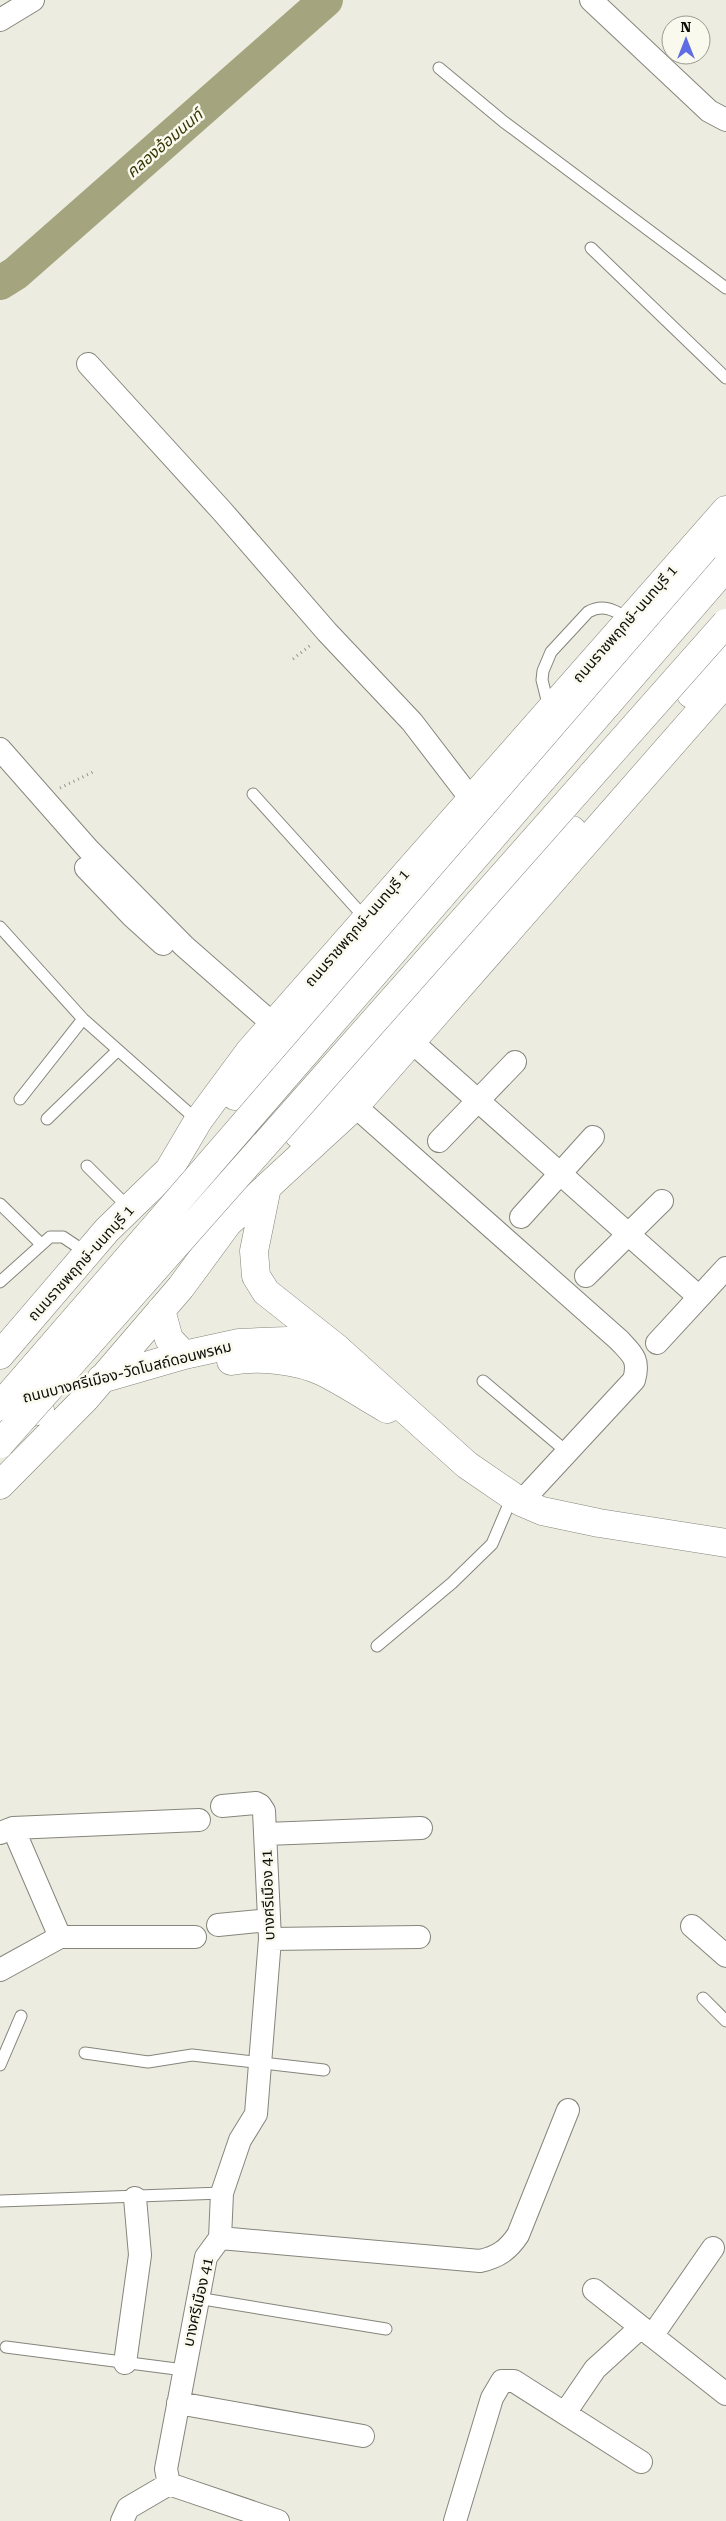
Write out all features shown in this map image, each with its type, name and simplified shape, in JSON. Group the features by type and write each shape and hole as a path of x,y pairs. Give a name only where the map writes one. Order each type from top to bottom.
{"street":[{"path":"0,20 33,0"},
{"path":"591,0 709,111 726,120"},
{"path":"88,364 222,511 327,632 412,722 471,800"},
{"name":"ถนนราชพฤกษ์-นนทบุรี 1","path":"4,1345 91,1254 129,1208 168,1170 198,1122 249,1052 268,1030 377,924 471,800 726,510"},
{"path":"168,1170 377,924 726,540"},
{"name":"ถนนราชพฤกษ์-นนทบุรี 1","path":"0,1405 726,567"},
{"path":"0,1444 726,623"},
{"path":"0,1485 85,1388 167,1303 299,1135 444,976 726,654"},
{"path":"228,1223 355,1106 726,682"},
{"path":"0,749 88,849 268,1030"},
{"path":"0,772 22,799 131,915 268,1030"},
{"path":"412,1042 699,1297"},
{"path":"439,1140 515,1062"},
{"path":"355,1106 619,1340 634,1356 638,1368 634,1380 567,1452 516,1500"},
{"path":"521,1217 593,1137"},
{"path":"267,1187 254,1252 256,1276 266,1292 341,1352"},
{"path":"586,1276 662,1201"},
{"path":"91,1254 98,1296 116,1307 143,1308 167,1303"},
{"path":"85,1388 60,1348 70,1308 91,1254"},
{"path":"657,1343 726,1268"},
{"path":"167,1303 169,1339 184,1355"},
{"name":"ถนนบางศรีเมือง-วัดโบสถ์ดอนพรหม","path":"0,1421 85,1388 184,1355 239,1343 287,1341 341,1352 468,1465 516,1500 542,1511 599,1523 726,1543"},
{"name":"ถนนบางศรีเมือง-วัดโบสถ์ดอนพรหม","path":"0,1405 244,1359 290,1363 322,1371 432,1434"},
{"name":"บางศรีเมือง 41","path":"169,2484 166,2468 206,2256 220,2238 222,2193 240,2140 256,2114 270,1930 264,1811 260,1805 222,1806"},
{"path":"60,1937 7,1831 199,1820"},
{"path":"266,1834 421,1828"},
{"path":"218,1925 270,1930 419,1937"},
{"path":"692,1926 726,1956"},
{"path":"0,1970 60,1937 195,1937"},
{"path":"220,2238 480,2261 494,2258 509,2249 518,2235 568,2110"},
{"path":"125,2364 140,2255 135,2198"},
{"path":"565,2413 595,2369 647,2332 713,2248"},
{"path":"594,2290 726,2394"},
{"path":"455,2521 492,2398 500,2382 514,2381 642,2462"},
{"path":"178,2403 363,2436"},
{"path":"122,2521 128,2508 169,2484 278,2521"}],"lane":[{"path":"439,68 504,122 726,288"},
{"path":"592,248 726,378"},
{"path":"550,710 542,680 551,652 588,612 596,608 605,607 630,619"},
{"path":"252,794 377,924"},
{"path":"0,927 83,1019 198,1122"},
{"path":"20,1099 83,1019"},
{"path":"47,1119 117,1051"},
{"path":"87,1166 129,1208"},
{"path":"0,1204 40,1243"},
{"path":"0,1282 40,1243 50,1237 62,1237 91,1254"},
{"path":"483,1381 567,1452"},
{"path":"377,1646 452,1583 492,1544 516,1500"},
{"path":"703,1998 726,2021"},
{"path":"0,2065 21,2016"},
{"path":"85,2053 148,2062 192,2055 324,2070"},
{"path":"0,2200 135,2198 222,2193"},
{"path":"197,2298 386,2329"},
{"path":"6,2347 125,2364 184,2370"}],"path":[{"path":"42,798 95,770"}],"waterway":[{"name":"คลองอ้อมนนท์","path":"0,283 16,273 326,0"}]}
